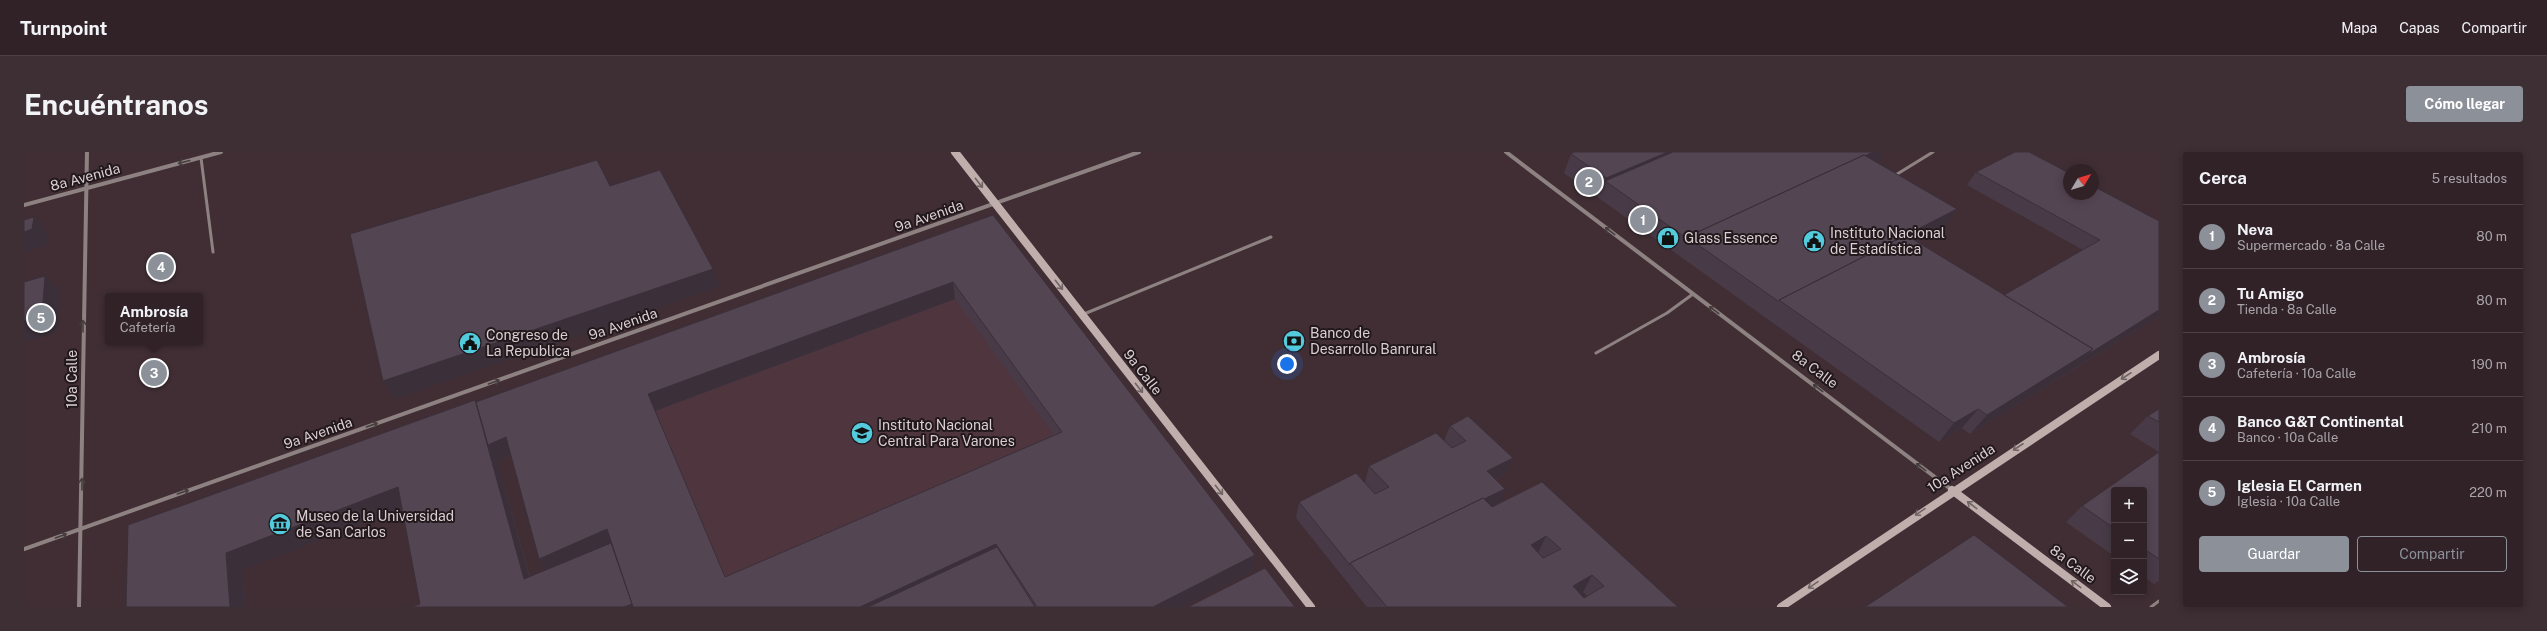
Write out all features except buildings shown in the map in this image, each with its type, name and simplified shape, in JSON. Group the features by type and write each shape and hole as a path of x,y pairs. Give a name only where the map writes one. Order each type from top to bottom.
{"main road":[{"name":"9a Calle","path":"955,152 1311,607"},
{"name":"10a Avenida","path":"1781,607 1952,490 2159,355"},
{"name":"8a Calle","path":"1952,490 2108,607"}],"street":[{"name":"10a Calle","path":"79,607 82,528 85,189 87,152"},
{"name":"8a Avenida","path":"24,205 221,152"},
{"name":"9a Avenida","path":"24,549 1139,152"},
{"name":"8a Calle","path":"1506,152 1952,490"}],"lane":[{"path":"1889,179 1933,152"},
{"path":"201,158 201,175 213,252"},
{"path":"1082,315 1271,237"},
{"path":"1596,353 1667,313 1693,294"},
{"path":"2152,607 2159,602"}],"shaded area":[{"name":"Instituto Nacional Central Para Varones","path":"994,232 1180,476 636,607 562,390"}],"place":[{"name":"Tu Amigo","path":"1589,182"},
{"name":"Neva","path":"1643,220"},
{"name":"Glass Essence","path":"1668,238"},
{"name":"Instituto Nacional de Estadística","path":"1814,241"},
{"name":"Banco G&T Continental","path":"161,267"},
{"name":"Iglesia El Carmen","path":"41,318"},
{"name":"Banco de Desarrollo Banrural","path":"1294,341"},
{"name":"Congreso de La Republica","path":"470,343"},
{"name":"Ambrosía","path":"154,373"},
{"name":"Instituto Nacional Central Para Varones","path":"862,433"},
{"name":"Museo de la Universidad de San Carlos","path":"280,524"}]}
